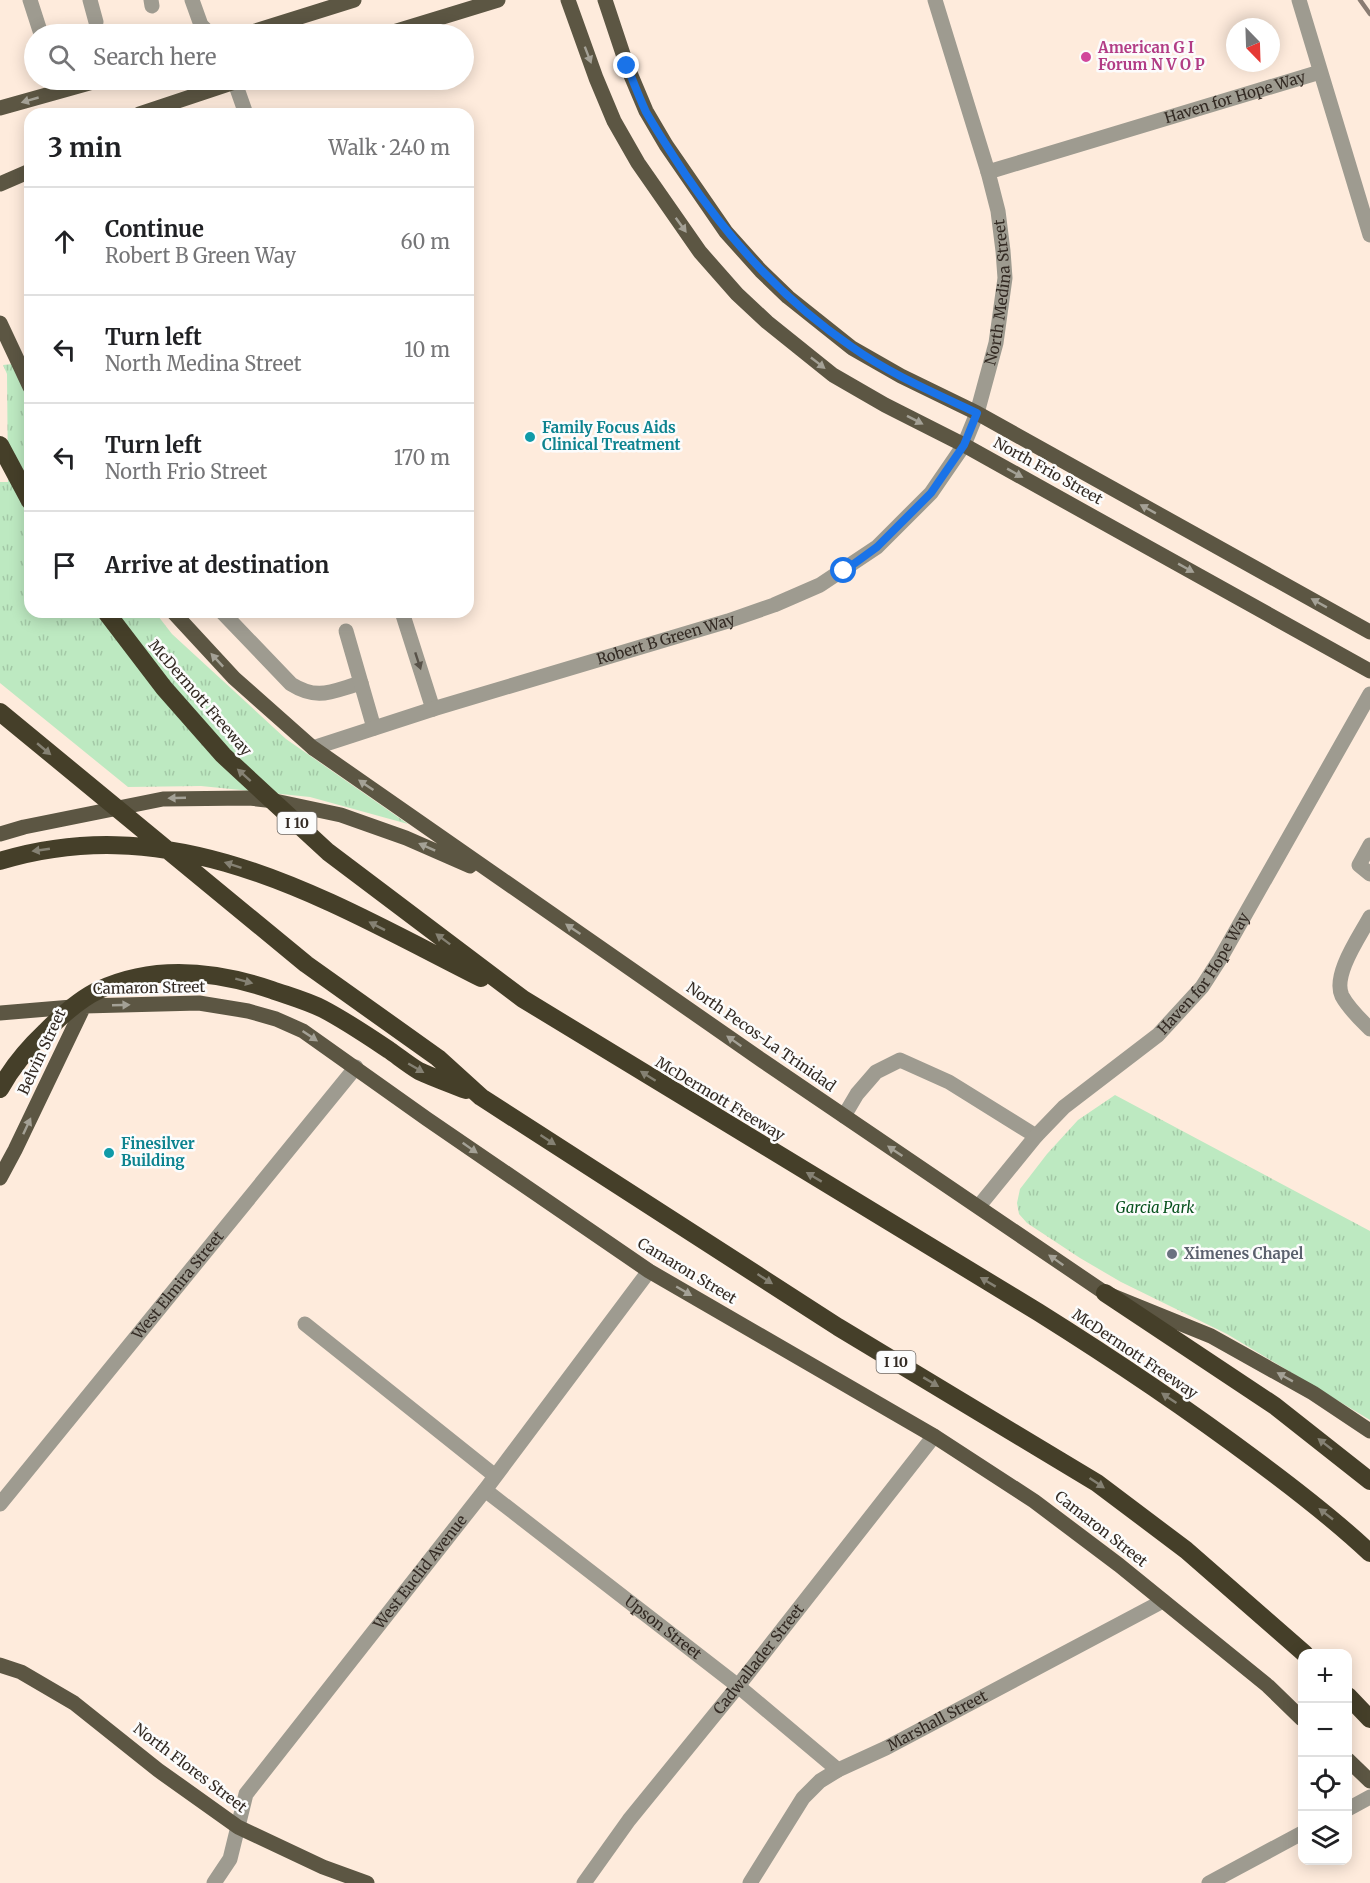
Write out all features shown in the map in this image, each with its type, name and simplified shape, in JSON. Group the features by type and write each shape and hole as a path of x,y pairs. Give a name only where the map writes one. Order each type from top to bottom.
{"highway":[{"path":"0,445 24,490"},
{"name":"McDermott Freeway","path":"111,618 164,688 223,755 328,852 523,999 1119,1363 1291,1486 1341,1525 1370,1553"},
{"name":"I 10","path":"0,712 306,964 438,1058 481,1097 838,1327 1098,1483 1186,1550 1300,1649"},
{"path":"0,861 30,852 97,844 137,845 213,859 289,884 523,999"},
{"path":"0,1089 16,1062 55,1021 82,1000 99,990 117,984 149,975 171,972 216,974 235,978 306,1001 373,1039 419,1071 481,1097"},
{"path":"1105,1293 1275,1406 1370,1481"},
{"path":"1352,1701 1370,1719"}],"main road":[{"path":"278,24 354,0"},
{"path":"420,24 498,0"},
{"name":"North Frio Street","path":"568,0 610,110 638,163 700,252 737,294 766,322 833,375 885,405 964,445 1370,671"},
{"name":"North Frio Street","path":"605,0 627,66 646,111 666,145 726,232 761,271 789,297 852,348 901,376 977,413 1370,632"},
{"path":"0,108 45,90"},
{"path":"155,108 208,90"},
{"path":"0,184 24,174"},
{"path":"0,323 24,374"},
{"name":"North Pecos-La Trinidad","path":"179,618 234,678 313,748 844,1116 1105,1293 1211,1336 1313,1393 1370,1431"},
{"path":"0,834 24,826 163,799 249,798 341,815 373,825 476,868 517,891"},
{"name":"Camaron Street","path":"0,1013 84,1006 199,1003 248,1011 303,1030 649,1271 934,1436 1034,1501 1119,1565 1268,1686 1298,1715"},
{"name":"Belvin Street","path":"0,1178 84,1006"},
{"name":"North Flores Street","path":"0,1665 21,1672 74,1703 158,1770 238,1827 323,1868 367,1883"},
{"path":"1352,1765 1370,1781"}],"street":[{"path":"30,0 38,24"},
{"path":"90,0 96,22"},
{"path":"192,0 201,24"},
{"name":"North Medina Street","path":"935,0 998,211 1005,278 996,343 977,413 964,445"},
{"path":"1299,0 1320,72"},
{"name":"Haven for Hope Way","path":"988,172 1320,72 1370,235"},
{"path":"240,90 244,108"},
{"name":"Robert B Green Way","path":"313,748 433,709 728,621 774,605 820,585 877,547 901,525 931,493 964,445"},
{"path":"228,618 291,684 304,692 322,694 361,683"},
{"path":"404,618 433,709"},
{"path":"346,632 374,728"},
{"name":"Haven for Hope Way","path":"979,1206 1036,1136 1064,1107 1158,1035 1202,987 1370,694"},
{"path":"1370,845 1359,865 1370,874"},
{"path":"1370,917 1340,975 1341,993 1370,1029"},
{"path":"844,1116 857,1094 876,1072 900,1060 949,1082 1036,1136"},
{"name":"West Elmira Street","path":"0,1504 356,1067"},
{"name":"West Euclid Avenue","path":"213,1883 230,1859 246,1794 485,1490 649,1271"},
{"path":"305,1324 494,1476"},
{"name":"Cadwallader Street","path":"584,1883 629,1820 738,1686 934,1436"},
{"name":"Upson Street","path":"485,1490 738,1686 838,1770"},
{"name":"Marshall Street","path":"750,1883 803,1798 820,1781 1163,1601"},
{"path":"1352,1806 1370,1797"},
{"path":"1209,1883 1298,1835"}],"green space":[{"path":"12,364 24,388 24,618 160,618 172,634 286,739 408,824 310,797 201,786 128,787 0,683 0,482 8,482 7,374 3,365"},
{"name":"Garcia Park","path":"1115,1095 1370,1231 1370,1420 1227,1334 1121,1282 1080,1258 1027,1223 1019,1214 1017,1203 1020,1189 1047,1154 1078,1120"}],"railway":[{"path":"1360,0 1370,14"}],"place":[{"name":"American G I Forum N V O P","path":"1086,57"},
{"name":"Family Focus Aids Clinical Treatment","path":"530,437"},
{"name":"Finesilver Building","path":"109,1153"},
{"name":"Ximenes Chapel","path":"1172,1254"}],"route":[{"path":"627,66 646,111 666,145 726,232 761,271 852,348 901,376 977,413 964,445 931,493 877,547 844,571"}]}
